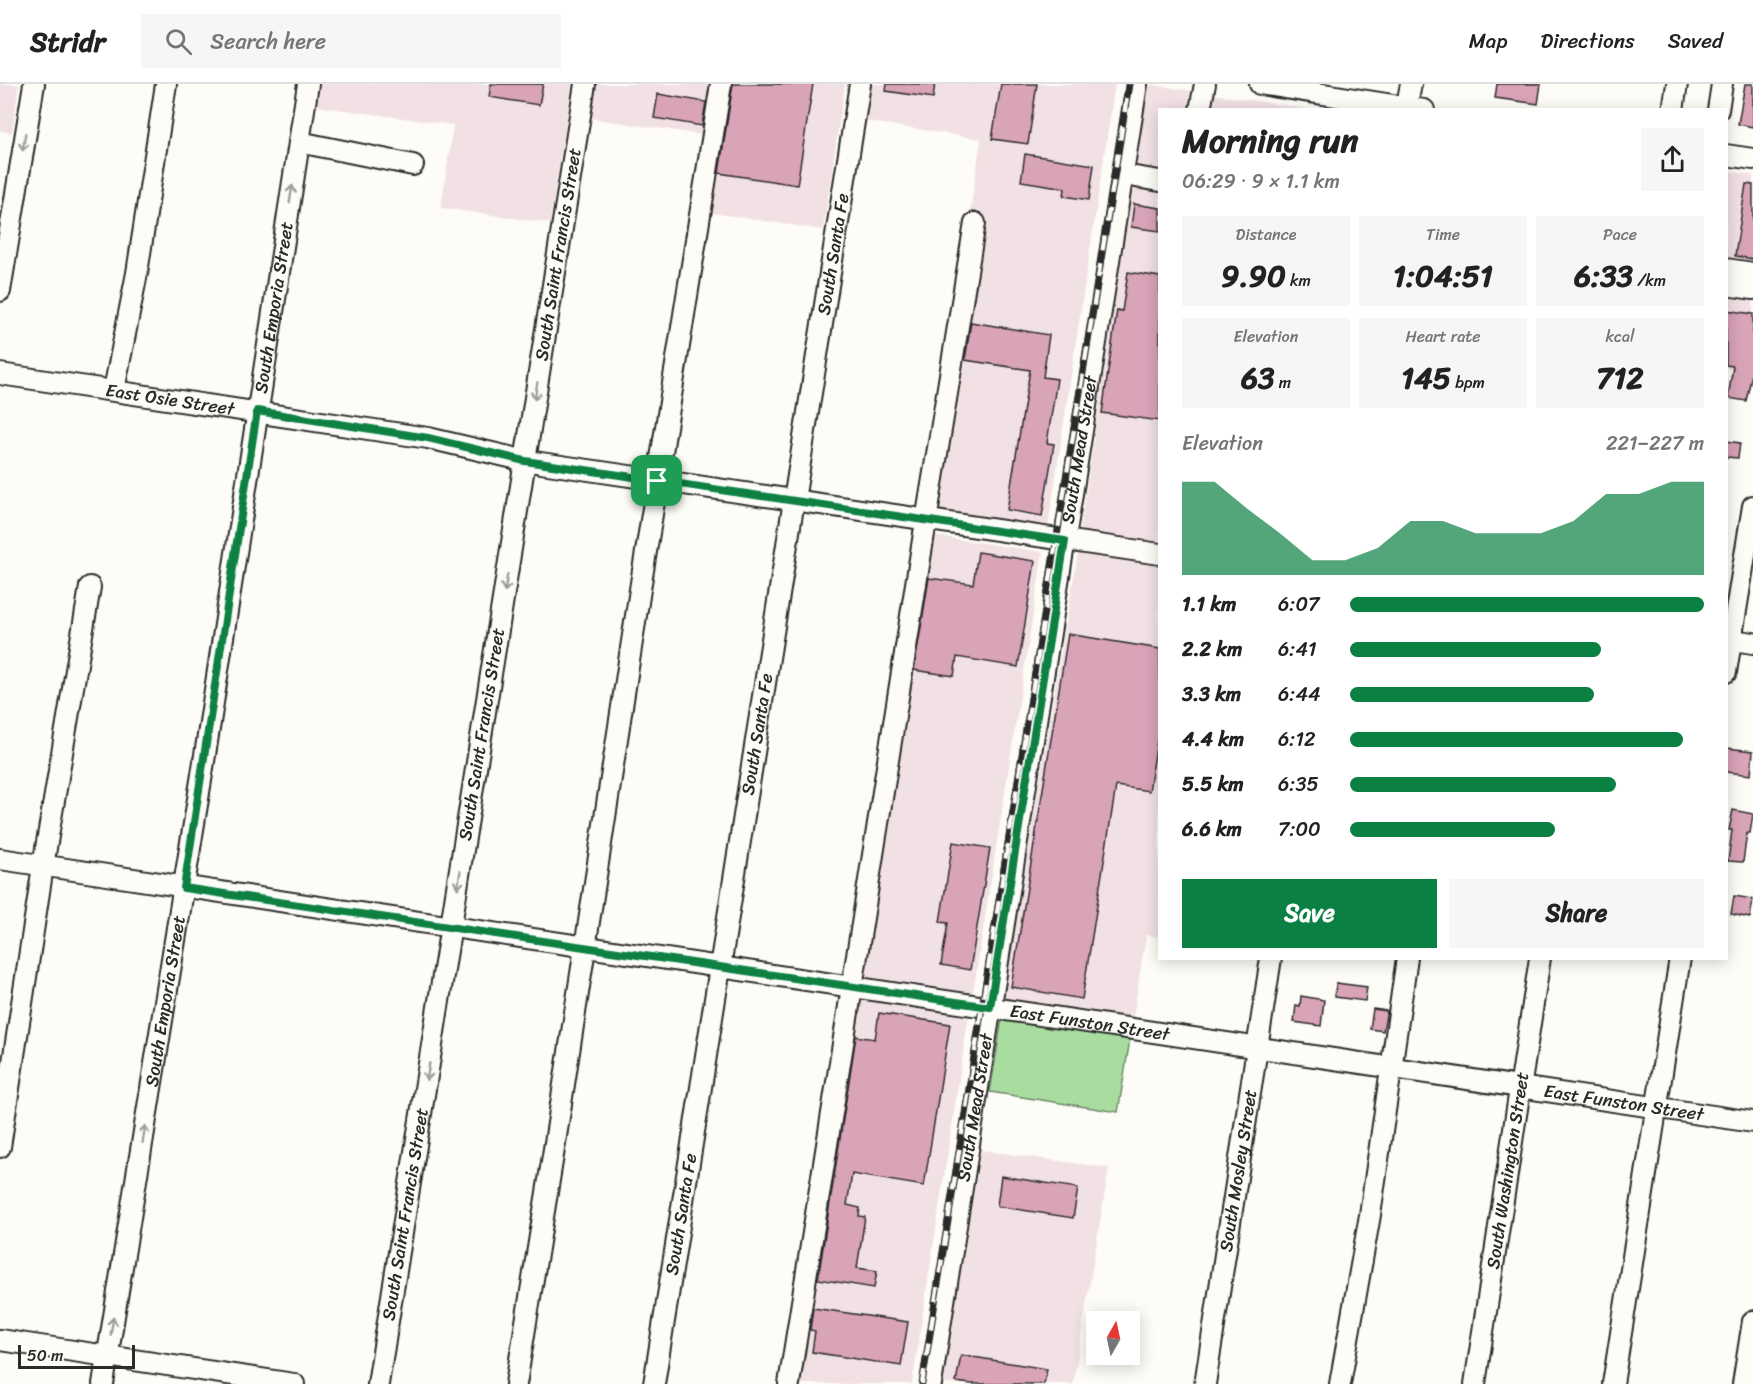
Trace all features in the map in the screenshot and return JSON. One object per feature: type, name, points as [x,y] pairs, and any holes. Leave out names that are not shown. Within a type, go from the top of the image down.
[{"type":"street","points":[[0,291],[34,84]]},
{"type":"street","points":[[114,390],[137,273],[166,84]]},
{"type":"street","name":"South Emporia Street","points":[[103,1384],[184,888],[308,84]]},
{"type":"street","name":"South Saint Francis Street","points":[[378,1384],[585,84]]},
{"type":"street","points":[[516,1384],[721,84]]},
{"type":"street","name":"South Santa Fe","points":[[654,1384],[860,84]]},
{"type":"street","name":"South Mead Street","points":[[931,1384],[1137,84]]},
{"type":"street","points":[[1200,108],[1204,84]]},
{"type":"street","points":[[1260,84],[1293,87],[1407,108]]},
{"type":"street","points":[[1411,84],[1412,108]]},
{"type":"street","points":[[1673,108],[1677,84]]},
{"type":"street","points":[[1718,108],[1722,84]]},
{"type":"street","points":[[299,142],[413,165]]},
{"type":"street","points":[[1728,155],[1753,159]]},
{"type":"street","points":[[1123,175],[1158,181]]},
{"type":"street","points":[[789,1384],[975,224]]},
{"type":"street","points":[[1728,269],[1753,273]]},
{"type":"street","points":[[1728,285],[1753,289]]},
{"type":"street","name":"East Osie Street","points":[[0,374],[428,438],[525,461],[1158,554]]},
{"type":"street","points":[[1753,506],[1729,639],[1753,643]]},
{"type":"street","points":[[0,1147],[43,866],[90,587]]},
{"type":"street","name":"East Funston Street","points":[[0,859],[1753,1122]]},
{"type":"street","name":"South Mosley Street","points":[[1205,1384],[1271,960]]},
{"type":"street","points":[[1340,1384],[1370,1215],[1407,960]]},
{"type":"street","name":"South Washington Street","points":[[1475,1384],[1540,960]]},
{"type":"street","points":[[1613,1384],[1680,960]]},
{"type":"street","points":[[1743,1384],[1753,1321]]},
{"type":"street","points":[[0,1340],[294,1384]]},
{"type":"shaded area","points":[[0,84],[19,84],[12,133],[0,131]]},
{"type":"shaded area","points":[[319,84],[572,84],[550,223],[441,208],[453,125],[315,106]]},
{"type":"shaded area","points":[[594,84],[845,84],[823,230],[692,210],[703,135],[589,118]]},
{"type":"shaded area","points":[[870,84],[1115,84],[1048,528],[926,510],[981,139],[864,121]]},
{"type":"shaded area","points":[[1148,84],[1301,108],[1158,108],[1158,543],[1080,530]]},
{"type":"shaded area","points":[[1728,171],[1753,175],[1753,374],[1728,369]]},
{"type":"shaded area","points":[[922,534],[1043,552],[973,993],[851,974]]},
{"type":"shaded area","points":[[1078,552],[1158,564],[1158,937],[1146,935],[1133,1018],[1003,1001]]},
{"type":"shaded area","points":[[846,996],[969,1015],[912,1384],[786,1384]]},
{"type":"shaded area","points":[[981,1150],[1109,1168],[1073,1384],[942,1384]]},
{"type":"green space","points":[[1002,1019],[1130,1039],[1118,1112],[990,1092]]},
{"type":"building","points":[[491,84],[543,84],[539,105],[489,97]]},
{"type":"building","points":[[733,84],[813,84],[797,185],[719,173]]},
{"type":"building","points":[[887,84],[935,84],[933,98],[886,91]]},
{"type":"building","points":[[1001,84],[1037,84],[1028,144],[992,139]]},
{"type":"building","points":[[1497,84],[1541,84],[1538,104],[1495,98]]},
{"type":"building","points":[[1745,84],[1753,84],[1753,127],[1738,124]]},
{"type":"building","points":[[658,94],[706,102],[702,126],[654,118]]},
{"type":"building","points":[[1025,154],[1094,165],[1089,200],[1064,196],[1065,188],[1021,181]]},
{"type":"building","points":[[1746,184],[1753,185],[1753,259],[1735,256]]},
{"type":"building","points":[[1134,204],[1158,208],[1158,231],[1131,227]]},
{"type":"building","points":[[1128,272],[1158,277],[1158,421],[1102,413],[1117,310],[1122,311]]},
{"type":"building","points":[[1728,310],[1753,314],[1753,369],[1746,401],[1728,398],[1733,366],[1728,365]]},
{"type":"building","points":[[971,322],[1049,335],[1043,377],[1057,379],[1047,443],[1054,444],[1042,516],[1007,510],[1030,370],[965,360]]},
{"type":"building","points":[[1728,441],[1740,443],[1738,458],[1728,457]]},
{"type":"building","points":[[978,552],[1035,561],[1018,667],[957,657],[954,676],[914,670],[929,578],[973,584]]},
{"type":"building","points":[[1068,634],[1158,649],[1158,735],[1149,791],[1116,786],[1082,999],[1011,987]]},
{"type":"building","points":[[1728,748],[1753,751],[1751,775],[1728,772]]},
{"type":"building","points":[[1733,810],[1753,814],[1750,833],[1747,833],[1743,862],[1728,861],[1732,830],[1729,830]]},
{"type":"building","points":[[953,842],[990,848],[970,970],[941,965],[948,923],[940,922]]},
{"type":"building","points":[[1734,896],[1753,899],[1750,918],[1731,914]]},
{"type":"building","points":[[1336,983],[1367,987],[1365,1001],[1335,997]]},
{"type":"building","points":[[1301,996],[1324,1000],[1321,1026],[1294,1022],[1296,1005],[1300,1006]]},
{"type":"building","points":[[1373,1009],[1387,1011],[1383,1031],[1370,1029]]},
{"type":"building","points":[[879,1013],[950,1024],[924,1186],[852,1174],[847,1205],[860,1208],[859,1216],[865,1217],[857,1268],[877,1271],[874,1288],[818,1279],[856,1036],[875,1039]]},
{"type":"building","points":[[1001,1176],[1078,1188],[1073,1218],[997,1206]]},
{"type":"building","points":[[813,1308],[908,1322],[901,1366],[812,1352],[815,1331],[810,1330]]},
{"type":"building","points":[[961,1355],[1047,1369],[1044,1384],[956,1382]]},
{"type":"railway","points":[[922,1384],[1129,84]]},
{"type":"route","points":[[257,411],[428,438],[518,459],[657,481],[1065,541],[990,1007],[184,888],[257,411]]}]
